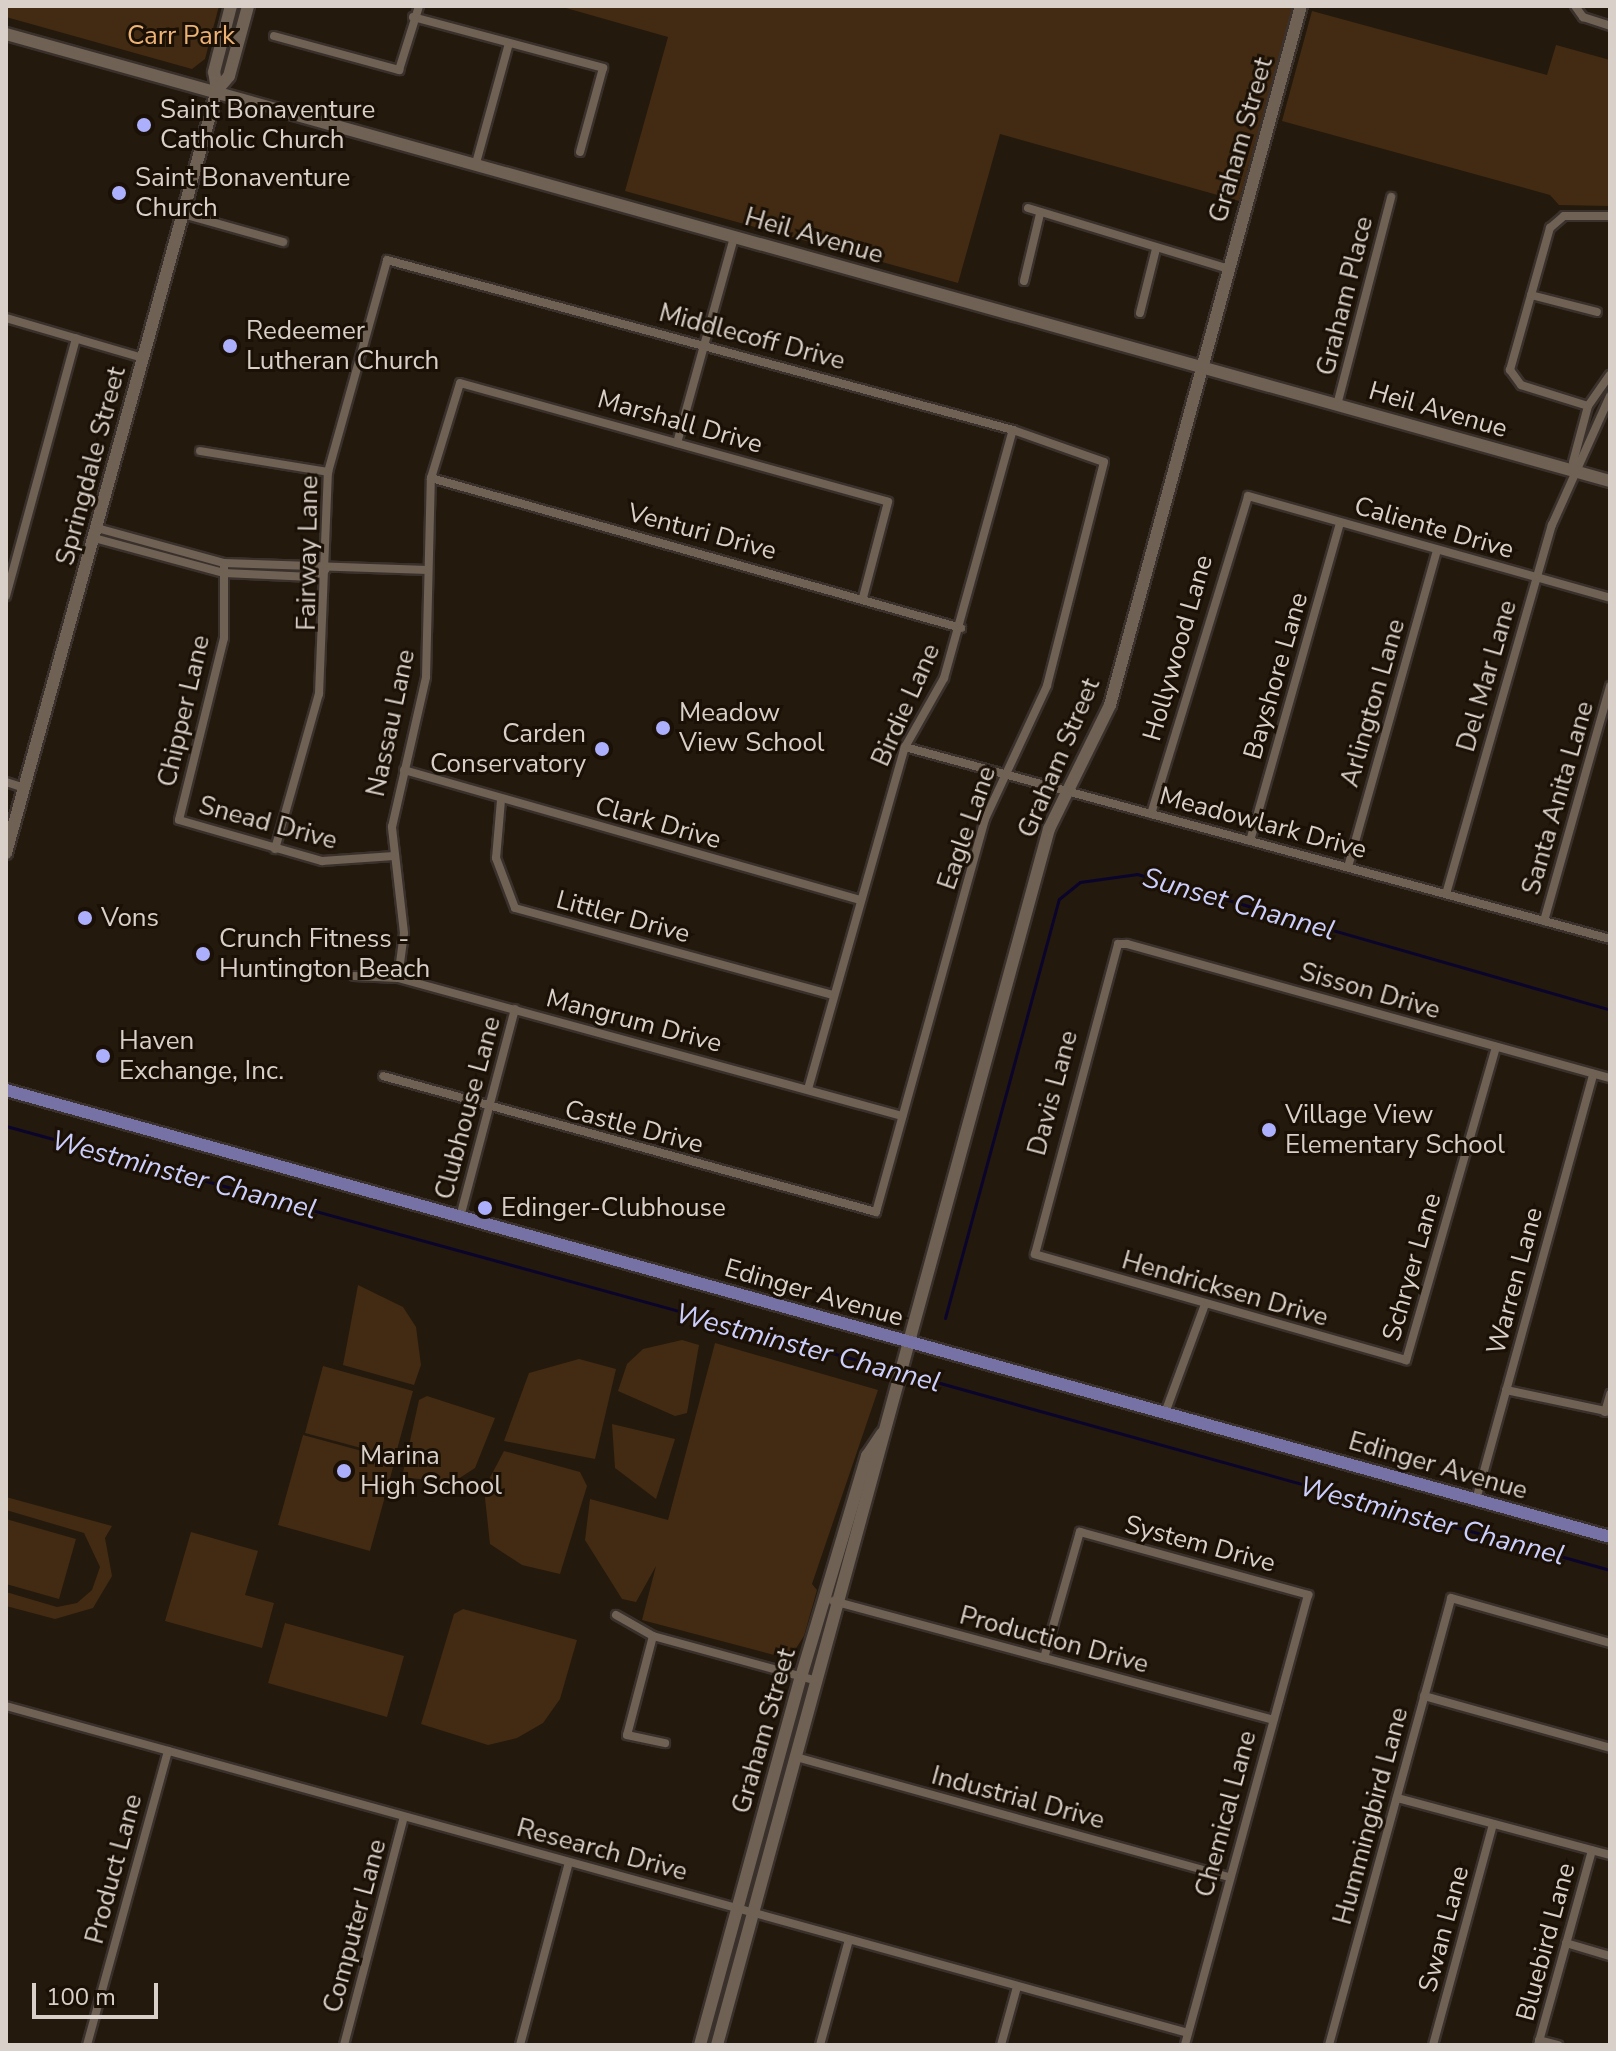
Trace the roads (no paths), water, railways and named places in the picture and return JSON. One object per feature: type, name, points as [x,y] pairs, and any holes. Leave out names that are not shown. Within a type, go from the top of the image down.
[{"type":"main road","name":"Edinger Avenue","points":[[6,1090],[1610,1537]]},
{"type":"street","name":"Springdale Street","points":[[6,853],[217,90],[214,72],[231,6]]},
{"type":"street","name":"Springdale Street","points":[[217,90],[229,76],[248,6]]},
{"type":"street","points":[[274,36],[399,70],[413,17],[419,6]]},
{"type":"street","name":"Graham Street","points":[[717,2045],[839,1603],[882,1461],[882,1434],[1049,829],[1110,705],[1226,268],[1301,6]]},
{"type":"street","points":[[1575,6],[1610,26]]},
{"type":"street","points":[[413,17],[603,68],[580,152]]},
{"type":"street","name":"Heil Avenue","points":[[6,34],[217,90],[1610,481]]},
{"type":"street","points":[[476,163],[509,43]]},
{"type":"street","name":"Graham Place","points":[[1337,405],[1391,197]]},
{"type":"street","points":[[1028,208],[1226,268]]},
{"type":"street","points":[[183,214],[283,242]]},
{"type":"street","points":[[1024,281],[1040,214]]},
{"type":"street","points":[[1588,406],[1513,378],[1531,295],[1556,219],[1610,216]]},
{"type":"street","points":[[677,443],[734,237]]},
{"type":"street","points":[[1140,313],[1156,249]]},
{"type":"street","name":"Middlecoff Drive","points":[[387,260],[1013,430],[1104,462]]},
{"type":"street","name":"Fairway Lane","points":[[275,849],[319,694],[328,472],[387,260]]},
{"type":"street","points":[[1531,295],[1597,312]]},
{"type":"street","points":[[6,318],[143,358]]},
{"type":"street","points":[[6,596],[10,568],[76,338]]},
{"type":"street","points":[[1572,470],[1588,406],[1610,375]]},
{"type":"street","name":"Marshall Drive","points":[[460,383],[888,502],[863,597]]},
{"type":"street","name":"Nassau Lane","points":[[398,978],[404,933],[392,827],[426,677],[431,478],[460,383]]},
{"type":"street","points":[[1572,470],[1610,398]]},
{"type":"street","name":"Birdie Lane","points":[[808,1089],[858,899],[905,747],[944,678],[961,628],[1013,430]]},
{"type":"street","points":[[200,451],[328,472]]},
{"type":"street","name":"Eagle Lane","points":[[876,1212],[1004,775],[1047,686],[1104,462]]},
{"type":"street","name":"Del Mar Lane","points":[[1446,894],[1536,578],[1572,470]]},
{"type":"street","name":"Venturi Drive","points":[[431,478],[863,597],[961,628]]},
{"type":"street","name":"Caliente Drive","points":[[1248,496],[1610,598]]},
{"type":"street","name":"Hollywood Lane","points":[[1151,814],[1248,496]]},
{"type":"street","name":"Bayshore Lane","points":[[1250,841],[1340,523]]},
{"type":"street","points":[[96,533],[224,568],[428,570]]},
{"type":"street","name":"Arlington Lane","points":[[1348,867],[1437,550]]},
{"type":"street","name":"Chipper Lane","points":[[179,820],[224,638],[224,568]]},
{"type":"street","name":"Santa Anita Lane","points":[[1544,921],[1610,686]]},
{"type":"street","name":"Meadowlark Drive","points":[[905,747],[1610,939]]},
{"type":"street","name":"Clark Drive","points":[[404,770],[858,899]]},
{"type":"street","points":[[6,782],[25,788]]},
{"type":"street","name":"Littler Drive","points":[[501,800],[496,858],[515,908],[832,995]]},
{"type":"street","name":"Snead Drive","points":[[179,820],[275,849],[347,863],[394,856]]},
{"type":"street","name":"Sisson Drive","points":[[1118,944],[1610,1078]]},
{"type":"street","name":"Davis Lane","points":[[1035,1254],[1118,944]]},
{"type":"street","name":"Mangrum Drive","points":[[354,976],[398,978],[902,1116]]},
{"type":"street","name":"Clubhouse Lane","points":[[460,1217],[515,1009]]},
{"type":"street","name":"Schryer Lane","points":[[1406,1360],[1496,1047]]},
{"type":"street","name":"Warren Lane","points":[[1476,1500],[1593,1074]]},
{"type":"street","name":"Castle Drive","points":[[383,1076],[488,1108],[876,1212]]},
{"type":"street","name":"Hendricksen Drive","points":[[1035,1254],[1406,1360]]},
{"type":"street","points":[[1165,1413],[1205,1304]]},
{"type":"street","points":[[1506,1390],[1608,1412],[1610,1394]]},
{"type":"street","name":"Graham Street","points":[[700,2045],[801,1677],[867,1456],[882,1434]]},
{"type":"street","name":"System Drive","points":[[1044,1658],[1080,1532],[1308,1595]]},
{"type":"street","name":"Chemical Lane","points":[[1185,2045],[1308,1595]]},
{"type":"street","name":"Production Drive","points":[[826,1598],[1273,1720]]},
{"type":"street","name":"Hummingbird Lane","points":[[1329,2045],[1451,1598],[1610,1643]]},
{"type":"street","points":[[616,1615],[653,1636],[817,1681]]},
{"type":"street","points":[[653,1636],[627,1735],[665,1743]]},
{"type":"street","points":[[1424,1696],[1610,1748]]},
{"type":"street","name":"Research Drive","points":[[6,1706],[1188,2033]]},
{"type":"street","name":"Product Lane","points":[[87,2045],[168,1751]]},
{"type":"street","name":"Industrial Drive","points":[[796,1757],[1229,1877]]},
{"type":"street","points":[[1397,1798],[1610,1855]]},
{"type":"street","name":"Computer Lane","points":[[344,2045],[404,1817]]},
{"type":"street","name":"Swan Lane","points":[[1433,2045],[1493,1824]]},
{"type":"street","name":"Bluebird Lane","points":[[1539,2042],[1592,1850]]},
{"type":"street","points":[[520,2045],[569,1862]]},
{"type":"street","points":[[820,2045],[849,1940]]},
{"type":"street","points":[[1566,1943],[1610,1956]]},
{"type":"street","points":[[1001,2045],[1017,1987]]},
{"type":"street","points":[[1539,2042],[1558,2045]]},
{"type":"waterway","name":"Sunset Channel","points":[[945,1318],[1059,899],[1080,882],[1137,874],[1610,1010]]},
{"type":"waterway","name":"Westminster Channel","points":[[6,1126],[897,1371]]},
{"type":"waterway","name":"Westminster Channel","points":[[904,1373],[1610,1570]]},
{"type":"place","name":"Saint Bonaventure Catholic Church","points":[[144,125]]},
{"type":"place","name":"Saint Bonaventure Church","points":[[119,193]]},
{"type":"place","name":"Redeemer Lutheran Church","points":[[230,346]]},
{"type":"place","name":"Meadow View School","points":[[663,728]]},
{"type":"place","name":"Carden Conservatory","points":[[602,749]]},
{"type":"place","name":"Vons","points":[[85,918]]},
{"type":"place","name":"Crunch Fitness - Huntington Beach","points":[[203,954]]},
{"type":"place","name":"Haven Exchange, Inc.","points":[[103,1056]]},
{"type":"place","name":"Village View Elementary School","points":[[1269,1130]]},
{"type":"place","name":"Edinger-Clubhouse","points":[[485,1208]]},
{"type":"place","name":"Marina High School","points":[[344,1471]]},
{"type":"park label","name":"Carr Park","points":[[181,36]]}]
